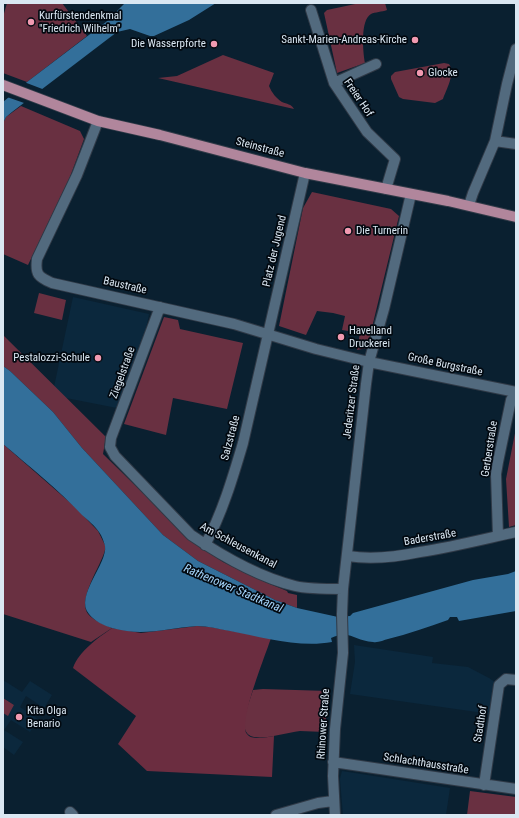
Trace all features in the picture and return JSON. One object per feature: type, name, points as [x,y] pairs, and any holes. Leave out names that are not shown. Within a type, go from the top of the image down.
[{"type":"main road","name":"Steinstraße","points":[[3,86],[42,99],[98,121],[160,134],[305,173],[516,217]]},
{"type":"street","name":"Freier Hof","points":[[311,10],[334,83],[367,132],[395,159],[386,189]]},
{"type":"street","points":[[469,206],[495,141],[511,84],[516,49]]},
{"type":"street","points":[[334,83],[376,64]]},
{"type":"street","name":"Baustraße","points":[[98,121],[77,175],[37,259],[36,269],[42,279],[52,283],[234,324],[316,349],[369,362]]},
{"type":"street","points":[[495,141],[516,144]]},
{"type":"street","name":"Platz der Jugend","points":[[268,334],[305,173]]},
{"type":"street","name":"Jederitzer Straße","points":[[342,617],[343,589],[348,556],[369,362],[384,309],[411,194]]},
{"type":"street","name":"Ziegelstraße","points":[[110,447],[111,438],[160,307]]},
{"type":"street","name":"Salzstraße","points":[[205,545],[215,526],[236,467],[268,334]]},
{"type":"street","name":"Große Burgstraße","points":[[369,362],[516,392]]},
{"type":"street","name":"Gerberstraße","points":[[498,536],[496,479],[498,462],[511,400],[516,392]]},
{"type":"street","name":"Am Schleusenkanal","points":[[110,447],[115,456],[147,490],[191,535],[205,545],[267,577],[296,586],[343,589]]},
{"type":"street","name":"Baderstraße","points":[[348,556],[359,558],[387,558],[450,547],[516,532]]},
{"type":"street","name":"Rhinower Straße","points":[[335,815],[333,801],[333,762],[343,635],[342,617]]},
{"type":"street","name":"Stadthof","points":[[484,785],[499,685],[506,679],[516,680]]},
{"type":"street","name":"Schlachthausstraße","points":[[333,762],[516,790]]},
{"type":"street","points":[[276,815],[318,803],[333,801]]},
{"type":"shaded area","points":[[7,3],[62,3],[87,36],[27,82],[3,73],[3,17]]},
{"type":"shaded area","points":[[360,3],[385,3],[387,10],[371,14],[365,23],[363,37],[365,63],[337,73],[324,13],[327,10]]},
{"type":"shaded area","points":[[223,55],[274,73],[269,86],[271,91],[282,102],[290,105],[294,109],[158,78],[177,76]]},
{"type":"shaded area","points":[[444,63],[449,64],[451,68],[451,77],[443,99],[435,103],[403,99],[399,97],[391,79],[391,76],[395,72]]},
{"type":"shaded area","points":[[21,106],[80,131],[84,139],[70,177],[28,265],[3,254],[3,123],[6,117]]},
{"type":"shaded area","points":[[312,192],[391,209],[399,216],[367,348],[357,350],[360,333],[342,330],[345,316],[333,313],[317,311],[306,335],[279,326],[303,208]]},
{"type":"shaded area","points":[[39,293],[66,300],[62,320],[34,313]]},
{"type":"shaded area","name":"Pestalozzi-Schule","points":[[73,297],[149,314],[146,329],[117,408],[66,398],[54,387]]},
{"type":"shaded area","points":[[164,317],[178,320],[180,329],[243,343],[227,409],[173,398],[166,435],[124,424]]},
{"type":"shaded area","points":[[3,335],[106,437],[103,454],[192,541],[223,562],[287,591],[288,593],[297,595],[297,608],[275,600],[198,561],[163,535],[82,448],[53,412],[3,366]]},
{"type":"shaded area","points":[[516,428],[516,525],[509,527],[506,479]]},
{"type":"shaded area","points":[[3,444],[74,506],[98,531],[105,545],[103,557],[87,591],[85,608],[93,619],[112,628],[91,642],[3,614]]},
{"type":"shaded area","points":[[197,626],[271,638],[249,703],[245,727],[247,734],[252,737],[260,738],[274,736],[272,777],[147,771],[118,744],[136,716],[73,668],[84,651],[112,628],[141,633]]},
{"type":"shaded area","points":[[354,645],[433,657],[432,663],[468,667],[496,683],[491,714],[350,694],[355,662]]},
{"type":"shaded area","name":"Kita Olga Benario","points":[[3,680],[22,692],[30,681],[52,695],[44,708],[26,696],[20,707],[38,719],[30,732],[11,720],[4,730],[23,742],[14,755],[3,747],[3,713],[8,715],[14,705],[3,698]]},
{"type":"shaded area","points":[[253,690],[328,691],[325,732],[300,731],[265,737],[254,737],[249,735],[245,730],[244,725],[248,704]]},
{"type":"shaded area","points":[[3,698],[14,705],[8,716],[3,713]]},
{"type":"shaded area","points":[[342,771],[450,788],[446,815],[343,815],[340,779]]},
{"type":"shaded area","points":[[470,791],[516,797],[516,815],[467,815]]},
{"type":"water","points":[[125,3],[216,3],[189,20],[154,36],[130,29],[117,32],[12,112],[6,117],[3,123],[3,102],[106,22]]},
{"type":"water","name":"Rathenower Stadtkanal","points":[[3,366],[53,412],[82,448],[163,535],[198,561],[275,600],[297,608],[338,617],[350,616],[353,613],[473,580],[508,574],[516,571],[516,611],[459,621],[457,617],[450,617],[448,620],[426,628],[375,642],[343,635],[331,638],[332,642],[307,644],[281,641],[205,626],[134,632],[124,631],[103,625],[89,614],[86,607],[86,599],[88,589],[105,553],[103,539],[96,528],[63,496],[3,444]]},
{"type":"pier","points":[[24,82],[45,90],[27,104],[7,97]]},
{"type":"place","name":"Kurfürstendenkmal \"Friedrich Wilhelm\"","points":[[31,22]]},
{"type":"place","name":"Sankt-Marien-Andreas-Kirche","points":[[415,40]]},
{"type":"place","name":"Die Wasserpforte","points":[[214,44]]},
{"type":"place","name":"Glocke","points":[[420,73]]},
{"type":"place","name":"Die Turnerin","points":[[348,231]]},
{"type":"place","name":"Havelland Druckerei","points":[[341,337]]},
{"type":"place","name":"Pestalozzi-Schule","points":[[98,358]]},
{"type":"place","name":"Kita Olga Benario","points":[[19,717]]}]
